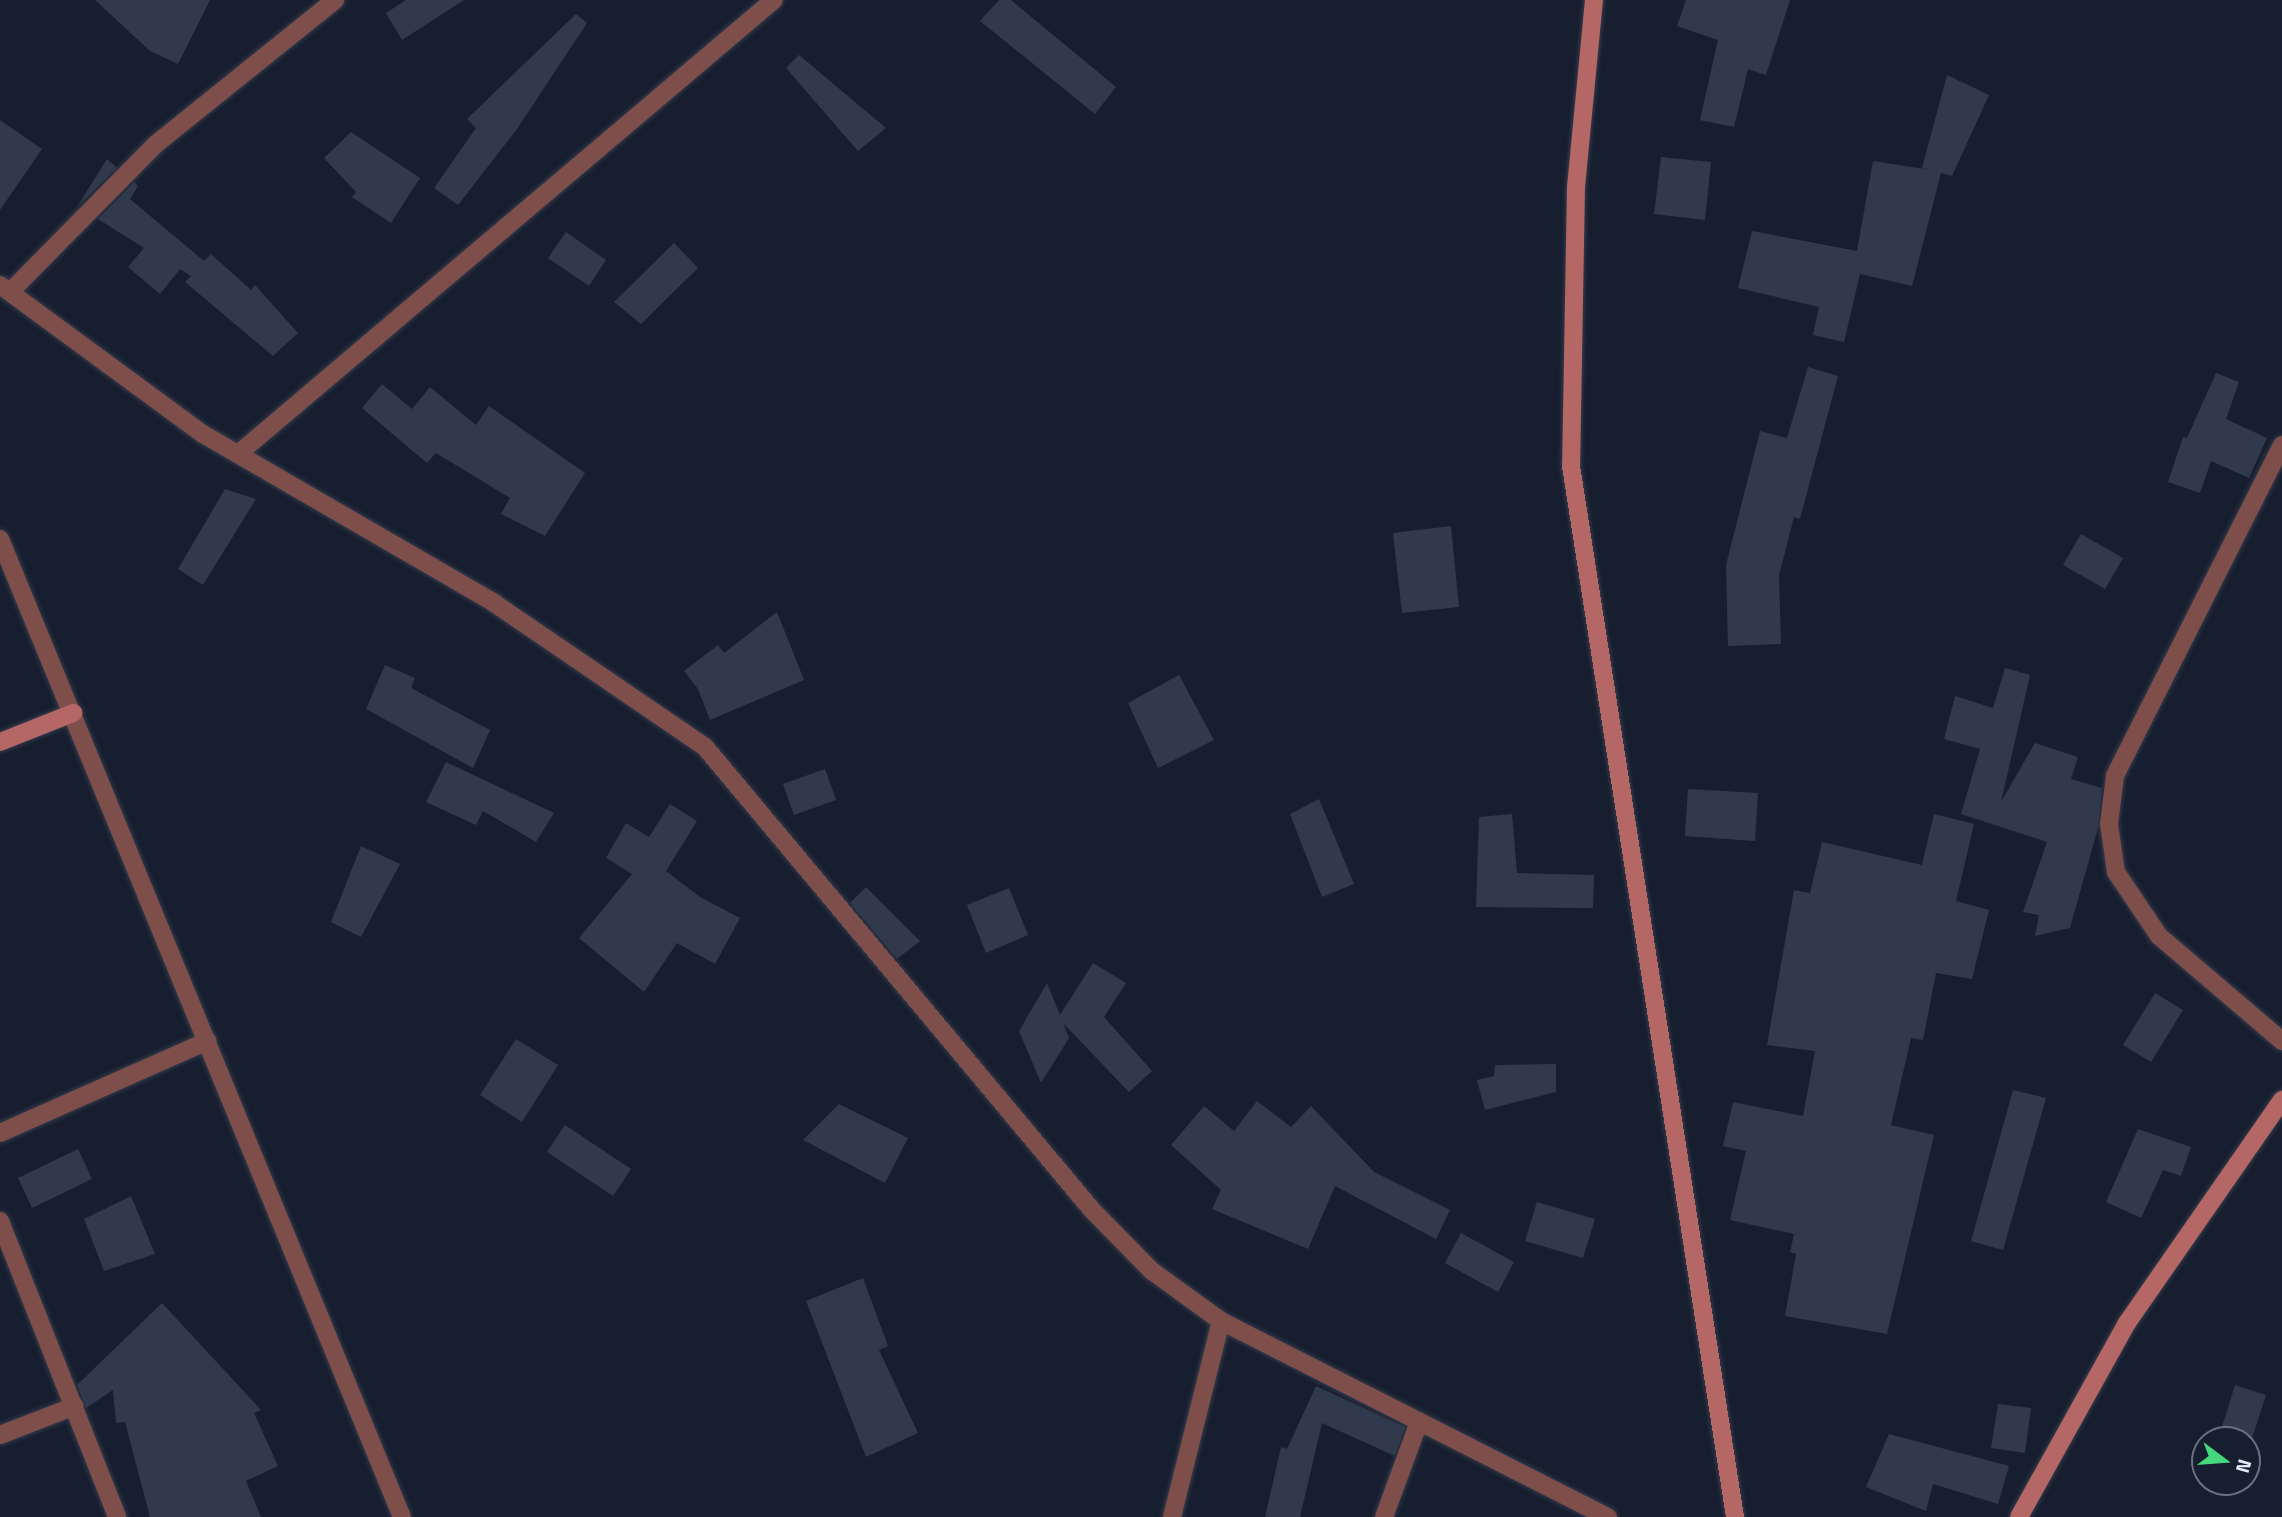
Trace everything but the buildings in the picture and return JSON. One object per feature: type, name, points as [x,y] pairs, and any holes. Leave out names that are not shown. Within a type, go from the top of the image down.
[{"type":"street","points":[[335,0],[156,144],[5,288],[203,434],[494,603],[705,747],[1092,1210],[1152,1271],[1221,1321],[1608,1517]]},
{"type":"street","points":[[238,454],[774,0]]},
{"type":"street","points":[[1594,0],[1576,186],[1571,466],[1735,1517]]},
{"type":"street","points":[[2282,445],[2115,776],[2109,824],[2116,872],[2159,936],[2282,1041]]},
{"type":"street","points":[[0,538],[402,1517]]},
{"type":"street","points":[[0,742],[73,713]]},
{"type":"street","points":[[0,1133],[208,1041]]},
{"type":"street","points":[[2019,1517],[2127,1323],[2282,1100]]},
{"type":"street","points":[[0,1221],[117,1517]]},
{"type":"street","points":[[1171,1517],[1221,1321]]},
{"type":"street","points":[[0,1435],[75,1406]]},
{"type":"street","points":[[1384,1517],[1419,1422]]}]
